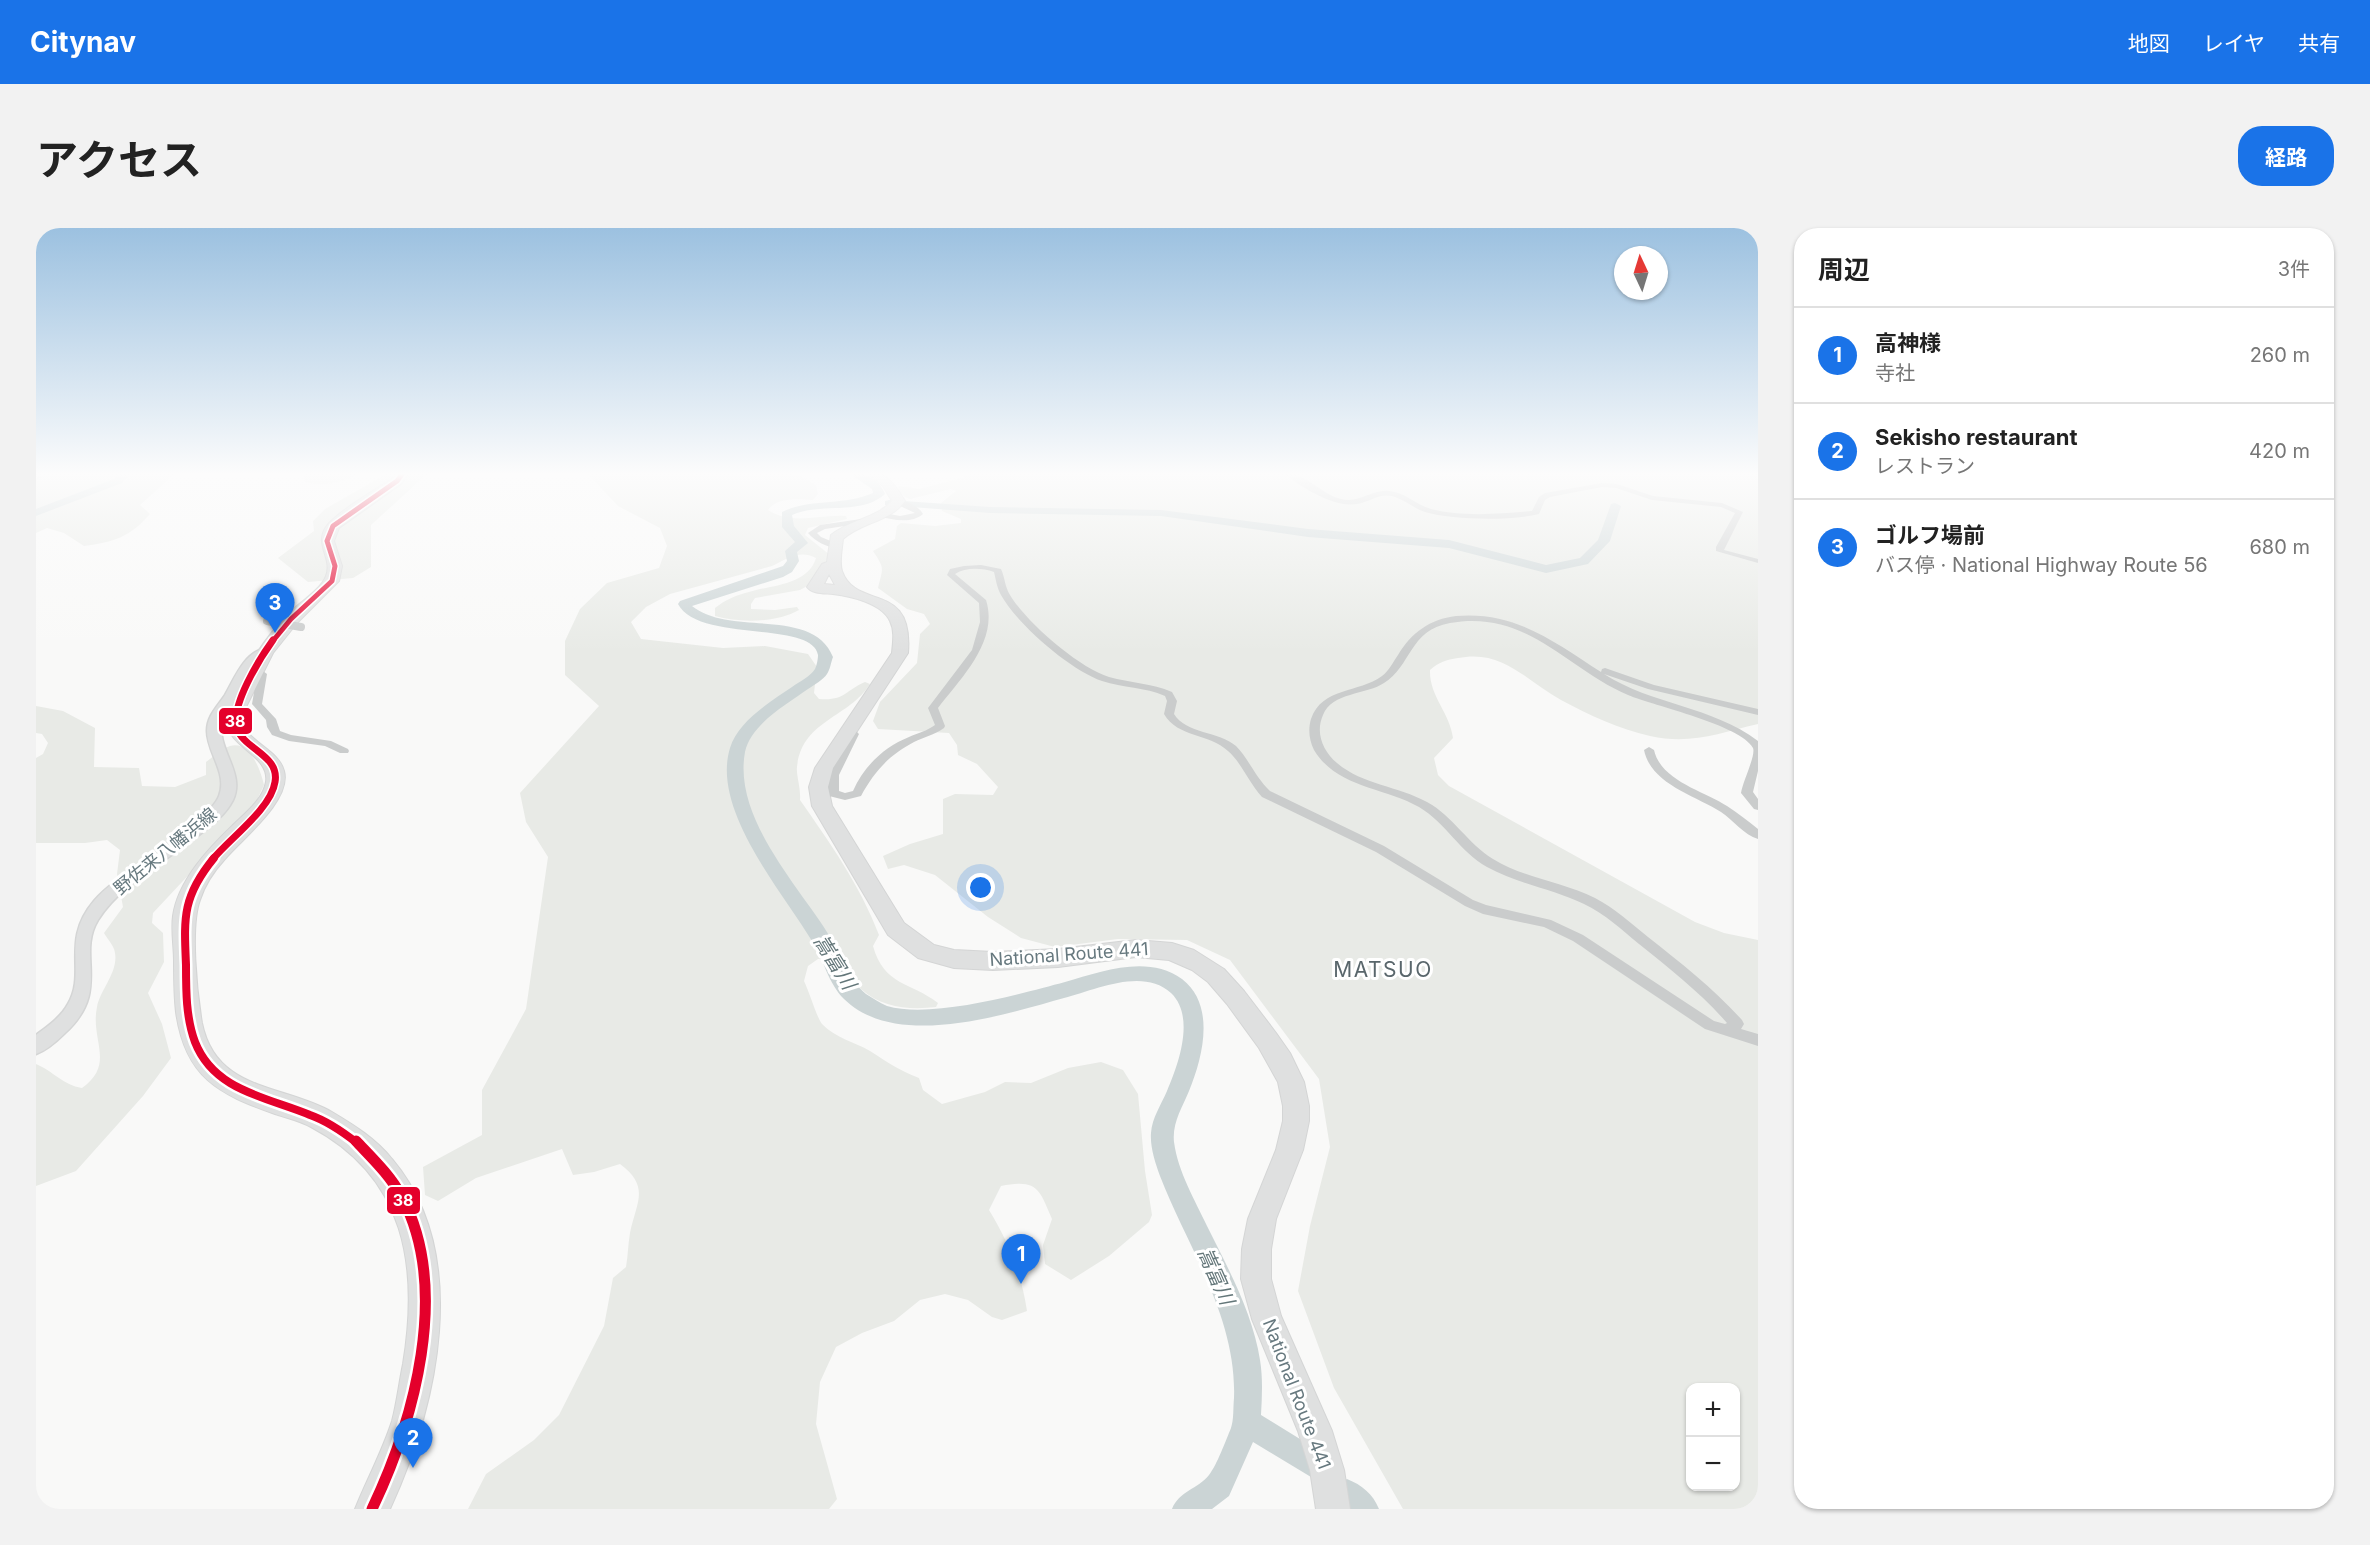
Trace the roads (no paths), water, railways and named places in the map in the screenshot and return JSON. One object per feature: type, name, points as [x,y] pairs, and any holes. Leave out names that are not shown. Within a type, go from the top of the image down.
[{"type":"highway","points":[[328,533],[325,543],[336,565],[332,581],[280,632],[260,661],[237,707],[234,721],[238,733],[274,766],[277,778],[272,794],[259,811],[206,866],[193,886],[184,915],[188,1002],[194,1038],[208,1067],[227,1082],[319,1119],[358,1142],[389,1173],[415,1224],[425,1283],[424,1339],[406,1429],[372,1509]]},
{"type":"highway","name":"National Route 441","points":[[841,533],[836,538],[835,555],[840,580],[856,592],[879,602],[894,614],[902,626],[903,640],[900,653],[824,768],[818,781],[818,793],[822,806],[896,929],[912,944],[936,956],[962,960],[1072,957],[1128,948],[1151,947],[1177,952],[1202,965],[1227,987],[1280,1057],[1291,1083],[1296,1106],[1294,1140],[1262,1220],[1257,1249],[1256,1280],[1268,1320],[1325,1459],[1333,1509]]},
{"type":"main road","name":"野佐来八幡浜線","points":[[36,1046],[70,1017],[78,1004],[82,992],[84,935],[91,917],[102,903],[120,887],[204,824],[224,801],[230,784],[214,731],[215,720],[233,692],[239,677],[256,657],[260,661]]},
{"type":"street","points":[[1730,533],[1720,547],[1720,551],[1758,561]]},
{"type":"street","points":[[850,731],[854,734],[832,783],[833,793],[847,797],[857,793],[864,776],[872,767],[910,740],[933,732],[940,726],[933,708],[977,650],[984,622],[983,602],[955,581],[951,575],[953,571],[961,568],[991,568],[998,571],[1003,592],[1010,603],[1041,635],[1101,677],[1159,688],[1169,694],[1172,701],[1169,714],[1173,721],[1182,727],[1221,741],[1233,749],[1256,784],[1266,794],[1380,849],[1469,903],[1483,909],[1547,923],[1578,938],[1683,1009],[1722,1030],[1737,1024],[1674,964],[1622,923],[1592,903],[1491,864],[1473,853],[1436,813],[1421,803],[1355,778],[1335,767],[1322,755],[1314,730],[1317,712],[1324,703],[1386,678],[1406,649],[1433,623],[1443,619],[1492,621],[1513,625],[1550,639],[1584,664],[1634,693],[1720,721],[1758,746],[1758,752]]},
{"type":"street","points":[[267,621],[301,627]]},
{"type":"street","points":[[260,661],[262,674],[257,704],[271,719],[276,733],[289,738],[327,742],[344,751]]},
{"type":"street","points":[[1584,664],[1651,687],[1758,712]]},
{"type":"street","points":[[1649,750],[1649,756],[1654,765],[1663,773],[1723,808],[1758,835]]},
{"type":"street","points":[[1758,757],[1748,783],[1747,793],[1758,806]]},
{"type":"street","points":[[1748,783],[1758,790]]},
{"type":"street","points":[[1728,1029],[1758,1040]]},
{"type":"waterway","name":"嵩富川","points":[[793,533],[802,543],[791,551],[793,561],[788,569],[779,574],[685,604],[688,610],[718,622],[794,632],[810,638],[821,646],[826,657],[821,673],[762,716],[743,737],[738,748],[735,771],[739,796],[762,848],[822,940],[843,983],[865,1004],[887,1014],[905,1017],[951,1015],[1051,994],[1121,975],[1146,975],[1162,978],[1182,992],[1189,1002],[1192,1014],[1192,1040],[1183,1078],[1164,1122],[1163,1145],[1167,1162],[1221,1283],[1241,1337],[1247,1364],[1247,1422]]},
{"type":"waterway","points":[[1306,533],[1449,544],[1546,569],[1584,561],[1604,541],[1607,533]]},
{"type":"waterway","name":"嵩富川","points":[[1187,1509],[1219,1486],[1247,1422]]},
{"type":"waterway","points":[[1247,1422],[1311,1462]]},
{"type":"waterway","points":[[1347,1494],[1364,1509]]},
{"type":"place","name":"ゴルフ場前","points":[[275,633]]},
{"type":"place","name":"高神様","points":[[1021,1284]]},
{"type":"place","name":"Sekisho restaurant","points":[[413,1468]]},
{"type":"district","name":"MATSUO","points":[[1383,969]]}]
